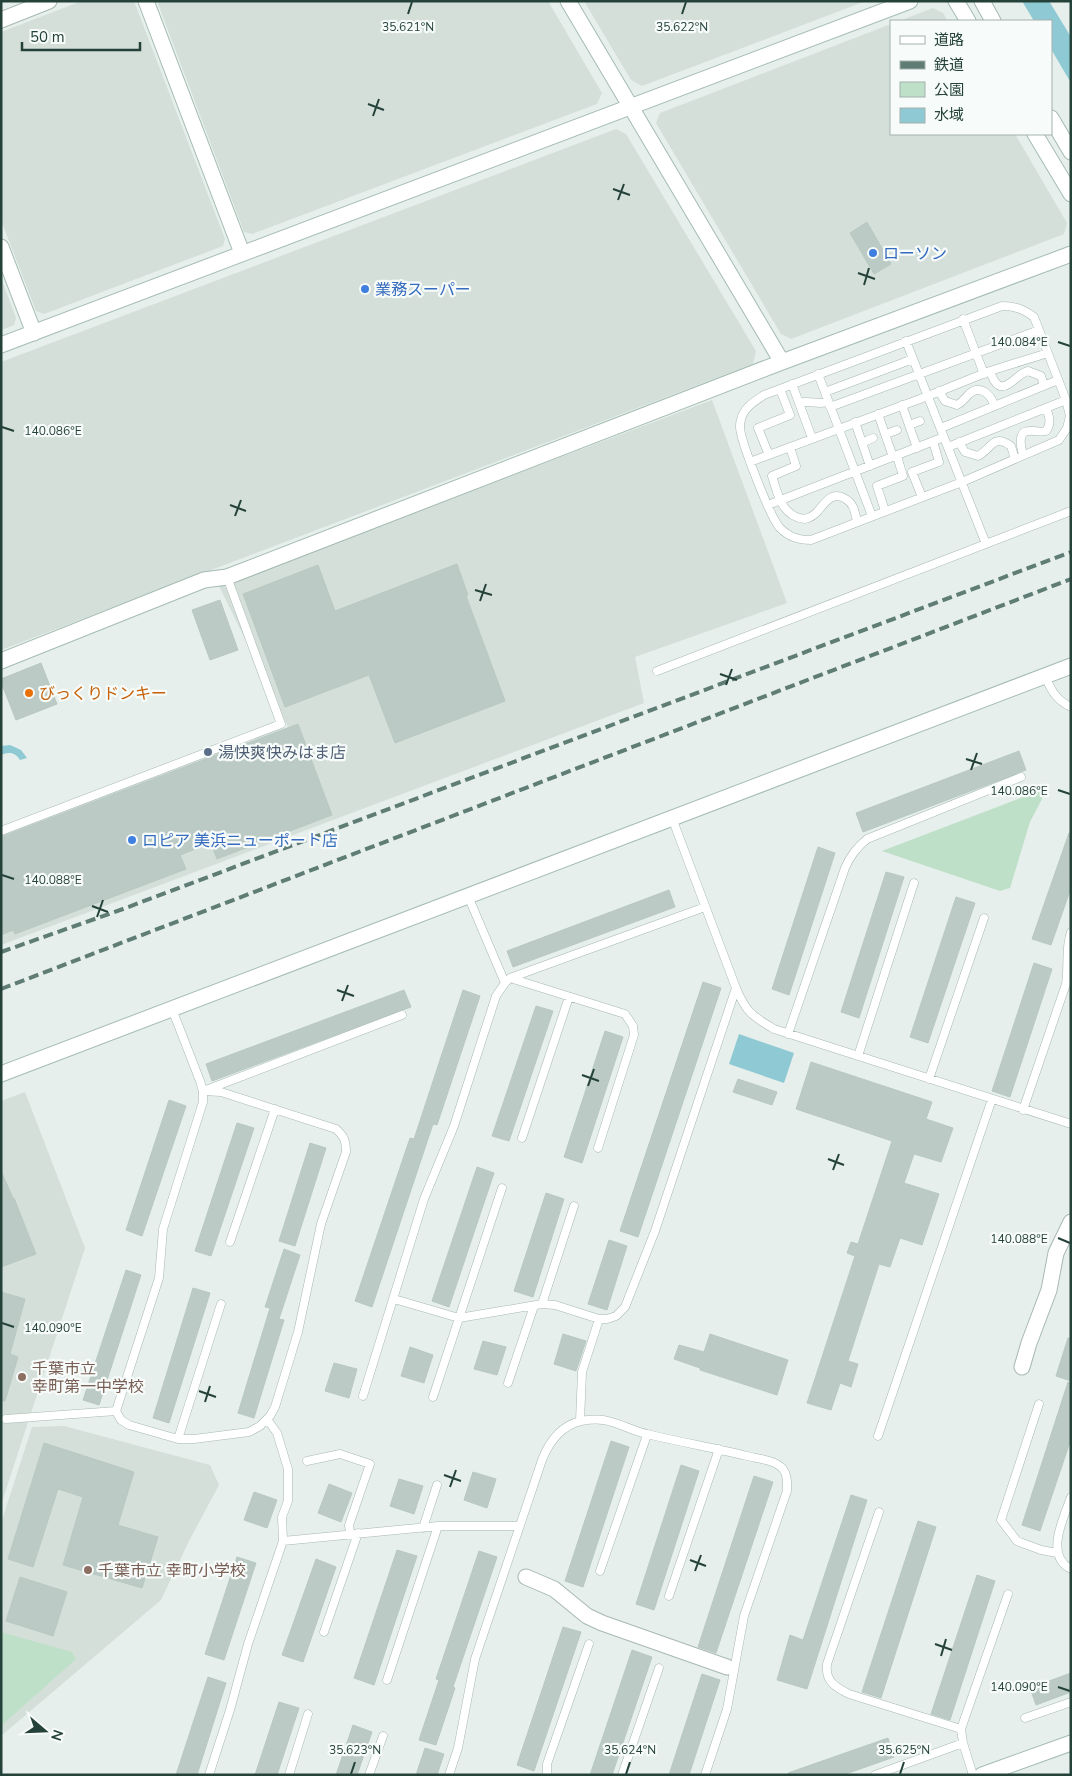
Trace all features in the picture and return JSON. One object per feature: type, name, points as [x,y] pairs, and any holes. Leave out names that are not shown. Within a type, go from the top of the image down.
[{"type":"street","points":[[1,20],[49,1]]},
{"type":"street","points":[[146,1],[242,253]]},
{"type":"street","points":[[568,1],[782,362]]},
{"type":"street","points":[[1,345],[910,1]]},
{"type":"street","points":[[956,1],[967,20]]},
{"type":"street","points":[[982,1],[993,20]]},
{"type":"street","points":[[1052,120],[1071,152]]},
{"type":"street","points":[[1036,135],[1071,194]]},
{"type":"street","points":[[1,247],[34,333]]},
{"type":"street","points":[[1,661],[204,580],[227,577],[782,362],[1071,254]]},
{"type":"street","points":[[1,1074],[1071,666]]},
{"type":"street","points":[[1022,1367],[1029,1342],[1049,1290],[1056,1253],[1071,1222]]},
{"type":"street","points":[[526,1577],[554,1589],[587,1616],[602,1623],[727,1667]]},
{"type":"street","points":[[982,1775],[1071,1743]]},
{"type":"lane","points":[[1002,306],[1013,306],[1024,310],[1034,317],[1066,400],[1070,416],[1067,428],[1059,440],[962,482],[811,540],[799,540],[787,534],[778,526],[750,462],[739,428],[741,417],[755,400],[780,388],[963,319],[1002,306]]},
{"type":"lane","points":[[963,319],[976,353],[995,382],[1002,386],[1011,384],[1018,375],[1028,370],[1041,376],[1044,385]]},
{"type":"lane","points":[[799,403],[806,401],[829,404],[919,374],[1039,330]]},
{"type":"lane","points":[[906,341],[986,544]]},
{"type":"lane","points":[[750,462],[940,392],[987,372],[1048,353]]},
{"type":"lane","points":[[825,392],[913,359]]},
{"type":"lane","points":[[818,374],[872,516]]},
{"type":"lane","points":[[941,428],[1058,380]]},
{"type":"lane","points":[[792,384],[812,438]]},
{"type":"lane","points":[[768,455],[758,428],[790,415],[780,388]]},
{"type":"lane","points":[[940,392],[945,401],[957,405],[972,391],[982,390],[991,395],[995,406]]},
{"type":"lane","points":[[948,446],[1066,400]]},
{"type":"lane","points":[[902,406],[917,448]]},
{"type":"lane","points":[[1019,457],[1022,435],[1030,430],[1038,433],[1046,431],[1048,428],[1050,418],[1046,408]]},
{"type":"lane","points":[[878,414],[903,476],[877,486],[886,511]]},
{"type":"lane","points":[[909,425],[920,421]]},
{"type":"lane","points":[[855,422],[870,466]]},
{"type":"lane","points":[[886,434],[897,430]]},
{"type":"lane","points":[[768,505],[944,437]]},
{"type":"lane","points":[[862,443],[874,438]]},
{"type":"lane","points":[[922,497],[912,472],[939,462],[933,442]]},
{"type":"lane","points":[[960,442],[966,452],[978,456],[993,442],[1003,442],[1012,446],[1019,457]]},
{"type":"lane","points":[[790,447],[796,466],[772,476],[787,512],[794,517],[806,519],[816,513],[827,499],[835,496],[850,501],[854,508],[857,522]]},
{"type":"lane","points":[[657,671],[1071,511]]},
{"type":"lane","points":[[1,831],[281,724],[227,577]]},
{"type":"lane","points":[[1045,676],[1057,699],[1071,707]]},
{"type":"lane","points":[[788,1034],[844,868],[850,856],[859,845],[867,839],[1021,777]]},
{"type":"lane","points":[[672,818],[736,988],[749,1013],[774,1029],[788,1034],[1071,1124]]},
{"type":"lane","points":[[858,1056],[914,883]]},
{"type":"lane","points":[[468,896],[507,980],[624,1014],[633,1026],[634,1035],[598,1148]]},
{"type":"lane","points":[[363,1396],[424,1199],[454,1126],[496,996],[507,980],[705,907]]},
{"type":"lane","points":[[929,1079],[984,918]]},
{"type":"lane","points":[[1024,1110],[1066,984],[1068,972],[1066,951],[1071,932]]},
{"type":"lane","points":[[394,1299],[459,1318],[538,1305],[555,1305],[599,1319],[616,1316],[625,1307],[655,1231],[736,988]]},
{"type":"lane","points":[[522,1138],[569,997]]},
{"type":"lane","points":[[172,1009],[203,1091],[203,1102],[163,1229],[158,1278],[116,1411],[121,1420],[129,1425],[178,1439],[194,1439],[249,1432],[260,1426],[275,1407],[298,1332],[322,1224],[346,1152],[346,1141],[336,1129],[221,1092],[203,1091]]},
{"type":"lane","points":[[203,1091],[402,1015]]},
{"type":"lane","points":[[878,1436],[992,1099]]},
{"type":"lane","points":[[230,1242],[275,1109]]},
{"type":"lane","points":[[433,1397],[502,1188]]},
{"type":"lane","points":[[508,1384],[574,1206]]},
{"type":"lane","points":[[178,1439],[221,1304]]},
{"type":"lane","points":[[580,1421],[582,1372],[599,1319]]},
{"type":"lane","points":[[1039,1404],[1001,1520],[1016,1541],[1041,1550],[1057,1553]]},
{"type":"lane","points":[[6,1419],[116,1411]]},
{"type":"lane","points":[[209,1775],[230,1710],[248,1644],[283,1541],[282,1517],[288,1501],[288,1469],[277,1433],[267,1419]]},
{"type":"lane","points":[[449,1775],[458,1748],[475,1659],[547,1447],[554,1437],[580,1421],[604,1420],[647,1435],[719,1449],[772,1462],[782,1469],[787,1480],[787,1491],[744,1616],[727,1709],[705,1775]]},
{"type":"lane","points":[[600,1571],[647,1435]]},
{"type":"lane","points":[[669,1596],[719,1449]]},
{"type":"lane","points":[[307,1461],[340,1454],[370,1464],[349,1525],[350,1533]]},
{"type":"lane","points":[[423,1528],[437,1485]]},
{"type":"lane","points":[[1071,1497],[1058,1538],[1057,1553],[1061,1562],[1071,1569]]},
{"type":"lane","points":[[878,1512],[827,1664],[826,1673],[835,1688],[848,1694],[961,1729]]},
{"type":"lane","points":[[283,1541],[358,1532],[438,1526],[519,1526]]},
{"type":"lane","points":[[387,1680],[438,1526]]},
{"type":"lane","points":[[324,1632],[358,1532]]},
{"type":"lane","points":[[973,1775],[963,1743],[961,1729],[1008,1594]]},
{"type":"lane","points":[[548,1775],[547,1764],[589,1644]]},
{"type":"lane","points":[[622,1775],[659,1668]]},
{"type":"lane","points":[[1024,1718],[1071,1702]]},
{"type":"lane","points":[[289,1775],[308,1714]]},
{"type":"lane","points":[[369,1775],[383,1736]]},
{"type":"lane","points":[[875,1775],[963,1743]]},
{"type":"shaded area","points":[[82,1],[134,1],[225,239],[223,246],[44,314],[36,311],[1,220],[1,32]]},
{"type":"shaded area","points":[[157,1],[548,1],[602,93],[597,104],[252,234],[244,232]]},
{"type":"shaded area","points":[[584,1],[866,1],[642,86],[631,80]]},
{"type":"shaded area","points":[[933,8],[943,13],[947,20],[902,20]]},
{"type":"shaded area","points":[[890,24],[890,135],[1016,135],[1067,223],[1064,234],[791,339],[781,334],[656,123],[660,113]]},
{"type":"shaded area","points":[[616,129],[626,134],[756,351],[753,364],[1,650],[1,362]]},
{"type":"shaded area","points":[[1,278],[16,318],[14,325],[1,330]]},
{"type":"shaded area","points":[[712,400],[787,603],[635,657],[644,703],[1,945],[1,832],[288,727],[219,586]]},
{"type":"shaded area","name":"千葉市立 幸町第一中学校","points":[[25,1092],[85,1248],[1,1505],[1,1101]]},
{"type":"shaded area","name":"千葉市立 幸町小学校","points":[[64,1426],[210,1465],[219,1485],[189,1541],[161,1600],[1,1736],[1,1523],[32,1427]]},
{"type":"green space","points":[[1044,789],[1042,799],[1030,822],[1010,888],[1000,891],[882,851]]},
{"type":"green space","points":[[1,1632],[72,1652],[76,1659],[1,1726]]},
{"type":"water","points":[[1022,1],[1049,1],[1071,37],[1071,83],[1052,51],[1052,20],[1033,20]]},
{"type":"water","points":[[10,745],[21,750],[27,758],[20,760],[12,753],[1,755],[1,746]]},
{"type":"water","points":[[739,1034],[794,1053],[784,1083],[729,1064]]},
{"type":"building","points":[[867,222],[891,264],[874,274],[850,233]]},
{"type":"building","points":[[457,564],[468,595],[466,596],[505,701],[395,743],[369,675],[285,707],[243,594],[318,565],[335,611]]},
{"type":"building","points":[[220,600],[238,650],[210,660],[192,610]]},
{"type":"building","points":[[41,663],[57,704],[16,720],[1,679]]},
{"type":"building","points":[[298,724],[332,815],[217,859],[211,843],[180,855],[186,869],[15,934],[13,930],[1,935],[1,837]]},
{"type":"building","points":[[1019,751],[1026,770],[863,832],[856,813]]},
{"type":"building","points":[[1069,833],[1071,834],[1071,888],[1051,945],[1032,939]]},
{"type":"building","points":[[818,847],[835,853],[789,995],[772,989]]},
{"type":"building","points":[[886,872],[904,877],[859,1018],[841,1012]]},
{"type":"building","points":[[669,890],[675,907],[513,967],[507,951]]},
{"type":"building","points":[[956,897],[975,903],[928,1043],[910,1037]]},
{"type":"building","points":[[1034,963],[1052,969],[1010,1097],[992,1091]]},
{"type":"building","points":[[703,982],[721,988],[638,1237],[620,1231]]},
{"type":"building","points":[[404,990],[411,1007],[212,1081],[206,1064]]},
{"type":"building","points":[[463,990],[480,996],[437,1125],[433,1124],[372,1307],[355,1301],[410,1138],[414,1139]]},
{"type":"building","points":[[536,1006],[553,1011],[509,1141],[492,1136]]},
{"type":"building","points":[[605,1031],[623,1037],[582,1163],[564,1157]]},
{"type":"building","points":[[811,1062],[932,1102],[926,1119],[953,1128],[941,1162],[914,1154],[904,1183],[939,1194],[922,1245],[900,1238],[890,1267],[879,1264],[848,1361],[858,1364],[851,1387],[840,1383],[831,1410],[807,1403],[855,1256],[847,1253],[851,1242],[858,1244],[892,1141],[796,1109]]},
{"type":"building","points":[[738,1079],[777,1092],[772,1105],[733,1092]]},
{"type":"building","points":[[169,1100],[186,1106],[142,1236],[126,1230]]},
{"type":"building","points":[[237,1123],[254,1128],[211,1256],[195,1251]]},
{"type":"building","points":[[310,1143],[326,1148],[295,1246],[279,1241]]},
{"type":"building","points":[[477,1167],[494,1173],[449,1307],[432,1301]]},
{"type":"building","points":[[1,1171],[36,1254],[1,1267]]},
{"type":"building","points":[[546,1193],[564,1199],[533,1297],[514,1291]]},
{"type":"building","points":[[609,1240],[627,1246],[607,1310],[588,1304]]},
{"type":"building","points":[[284,1249],[300,1255],[279,1319],[284,1320],[254,1418],[238,1413],[270,1308],[265,1307]]},
{"type":"building","points":[[126,1270],[141,1275],[99,1405],[83,1400]]},
{"type":"building","points":[[193,1288],[210,1293],[169,1423],[153,1418]]},
{"type":"building","points":[[1,1292],[25,1299],[10,1354],[18,1357],[5,1401],[1,1401]]},
{"type":"building","points":[[563,1334],[586,1341],[576,1371],[554,1364]]},
{"type":"building","points":[[710,1334],[788,1360],[777,1395],[700,1370],[700,1368],[674,1359],[679,1345],[704,1352]]},
{"type":"building","points":[[1068,1338],[1071,1338],[1071,1381],[1056,1376]]},
{"type":"building","points":[[483,1341],[506,1347],[497,1375],[474,1369]]},
{"type":"building","points":[[410,1347],[433,1355],[424,1383],[401,1376]]},
{"type":"building","points":[[334,1363],[357,1369],[349,1398],[325,1391]]},
{"type":"building","points":[[1068,1382],[1071,1383],[1071,1439],[1040,1531],[1022,1525]]},
{"type":"building","points":[[611,1441],[629,1447],[583,1587],[565,1581]]},
{"type":"building","points":[[44,1443],[134,1472],[118,1525],[158,1537],[142,1588],[63,1565],[83,1497],[58,1489],[33,1567],[8,1559]]},
{"type":"building","points":[[681,1465],[699,1471],[654,1610],[636,1604]]},
{"type":"building","points":[[473,1472],[496,1479],[487,1508],[464,1500]]},
{"type":"building","points":[[754,1476],[773,1482],[716,1653],[698,1647]]},
{"type":"building","points":[[399,1479],[423,1486],[414,1514],[390,1506]]},
{"type":"building","points":[[329,1484],[352,1493],[341,1522],[318,1513]]},
{"type":"building","points":[[254,1492],[277,1500],[267,1528],[244,1520]]},
{"type":"building","points":[[851,1495],[867,1500],[807,1689],[777,1680],[790,1635],[803,1640]]},
{"type":"building","points":[[918,1521],[936,1527],[881,1698],[862,1692]]},
{"type":"building","points":[[397,1550],[417,1556],[374,1685],[354,1678]]},
{"type":"building","points":[[479,1551],[497,1557],[453,1687],[455,1688],[436,1745],[419,1740],[439,1680],[436,1679]]},
{"type":"building","points":[[237,1557],[256,1563],[224,1660],[205,1654]]},
{"type":"building","points":[[316,1559],[336,1567],[303,1662],[282,1655]]},
{"type":"building","points":[[977,1575],[995,1581],[950,1720],[931,1714]]},
{"type":"building","points":[[20,1577],[67,1592],[53,1636],[6,1621]]},
{"type":"building","points":[[563,1627],[581,1632],[534,1771],[517,1765]]},
{"type":"building","points":[[632,1650],[652,1657],[612,1775],[590,1775]]},
{"type":"building","points":[[1071,1673],[1071,1692],[1036,1705],[1030,1688]]},
{"type":"building","points":[[702,1674],[720,1680],[689,1775],[669,1775]]},
{"type":"building","points":[[208,1677],[226,1683],[197,1775],[176,1775]]},
{"type":"building","points":[[279,1702],[299,1708],[277,1775],[255,1775]]},
{"type":"building","points":[[353,1725],[372,1732],[357,1775],[336,1775]]},
{"type":"building","points":[[888,1738],[894,1757],[843,1775],[788,1775],[788,1773]]},
{"type":"building","points":[[425,1748],[444,1754],[437,1775],[416,1775]]},
{"type":"railway","points":[[1,952],[123,909],[1071,552]]},
{"type":"railway","points":[[1,989],[1071,579]]},
{"type":"place","name":"ローソン","points":[[873,253]]},
{"type":"place","name":"業務スーパー","points":[[365,289]]},
{"type":"place","name":"びっくりドンキー","points":[[29,693]]},
{"type":"place","name":"湯快爽快みはま店","points":[[208,752]]},
{"type":"place","name":"ロピア 美浜ニューポート店","points":[[132,840]]},
{"type":"place","name":"千葉市立 幸町第一中学校","points":[[22,1377]]},
{"type":"place","name":"千葉市立 幸町小学校","points":[[88,1570]]}]
